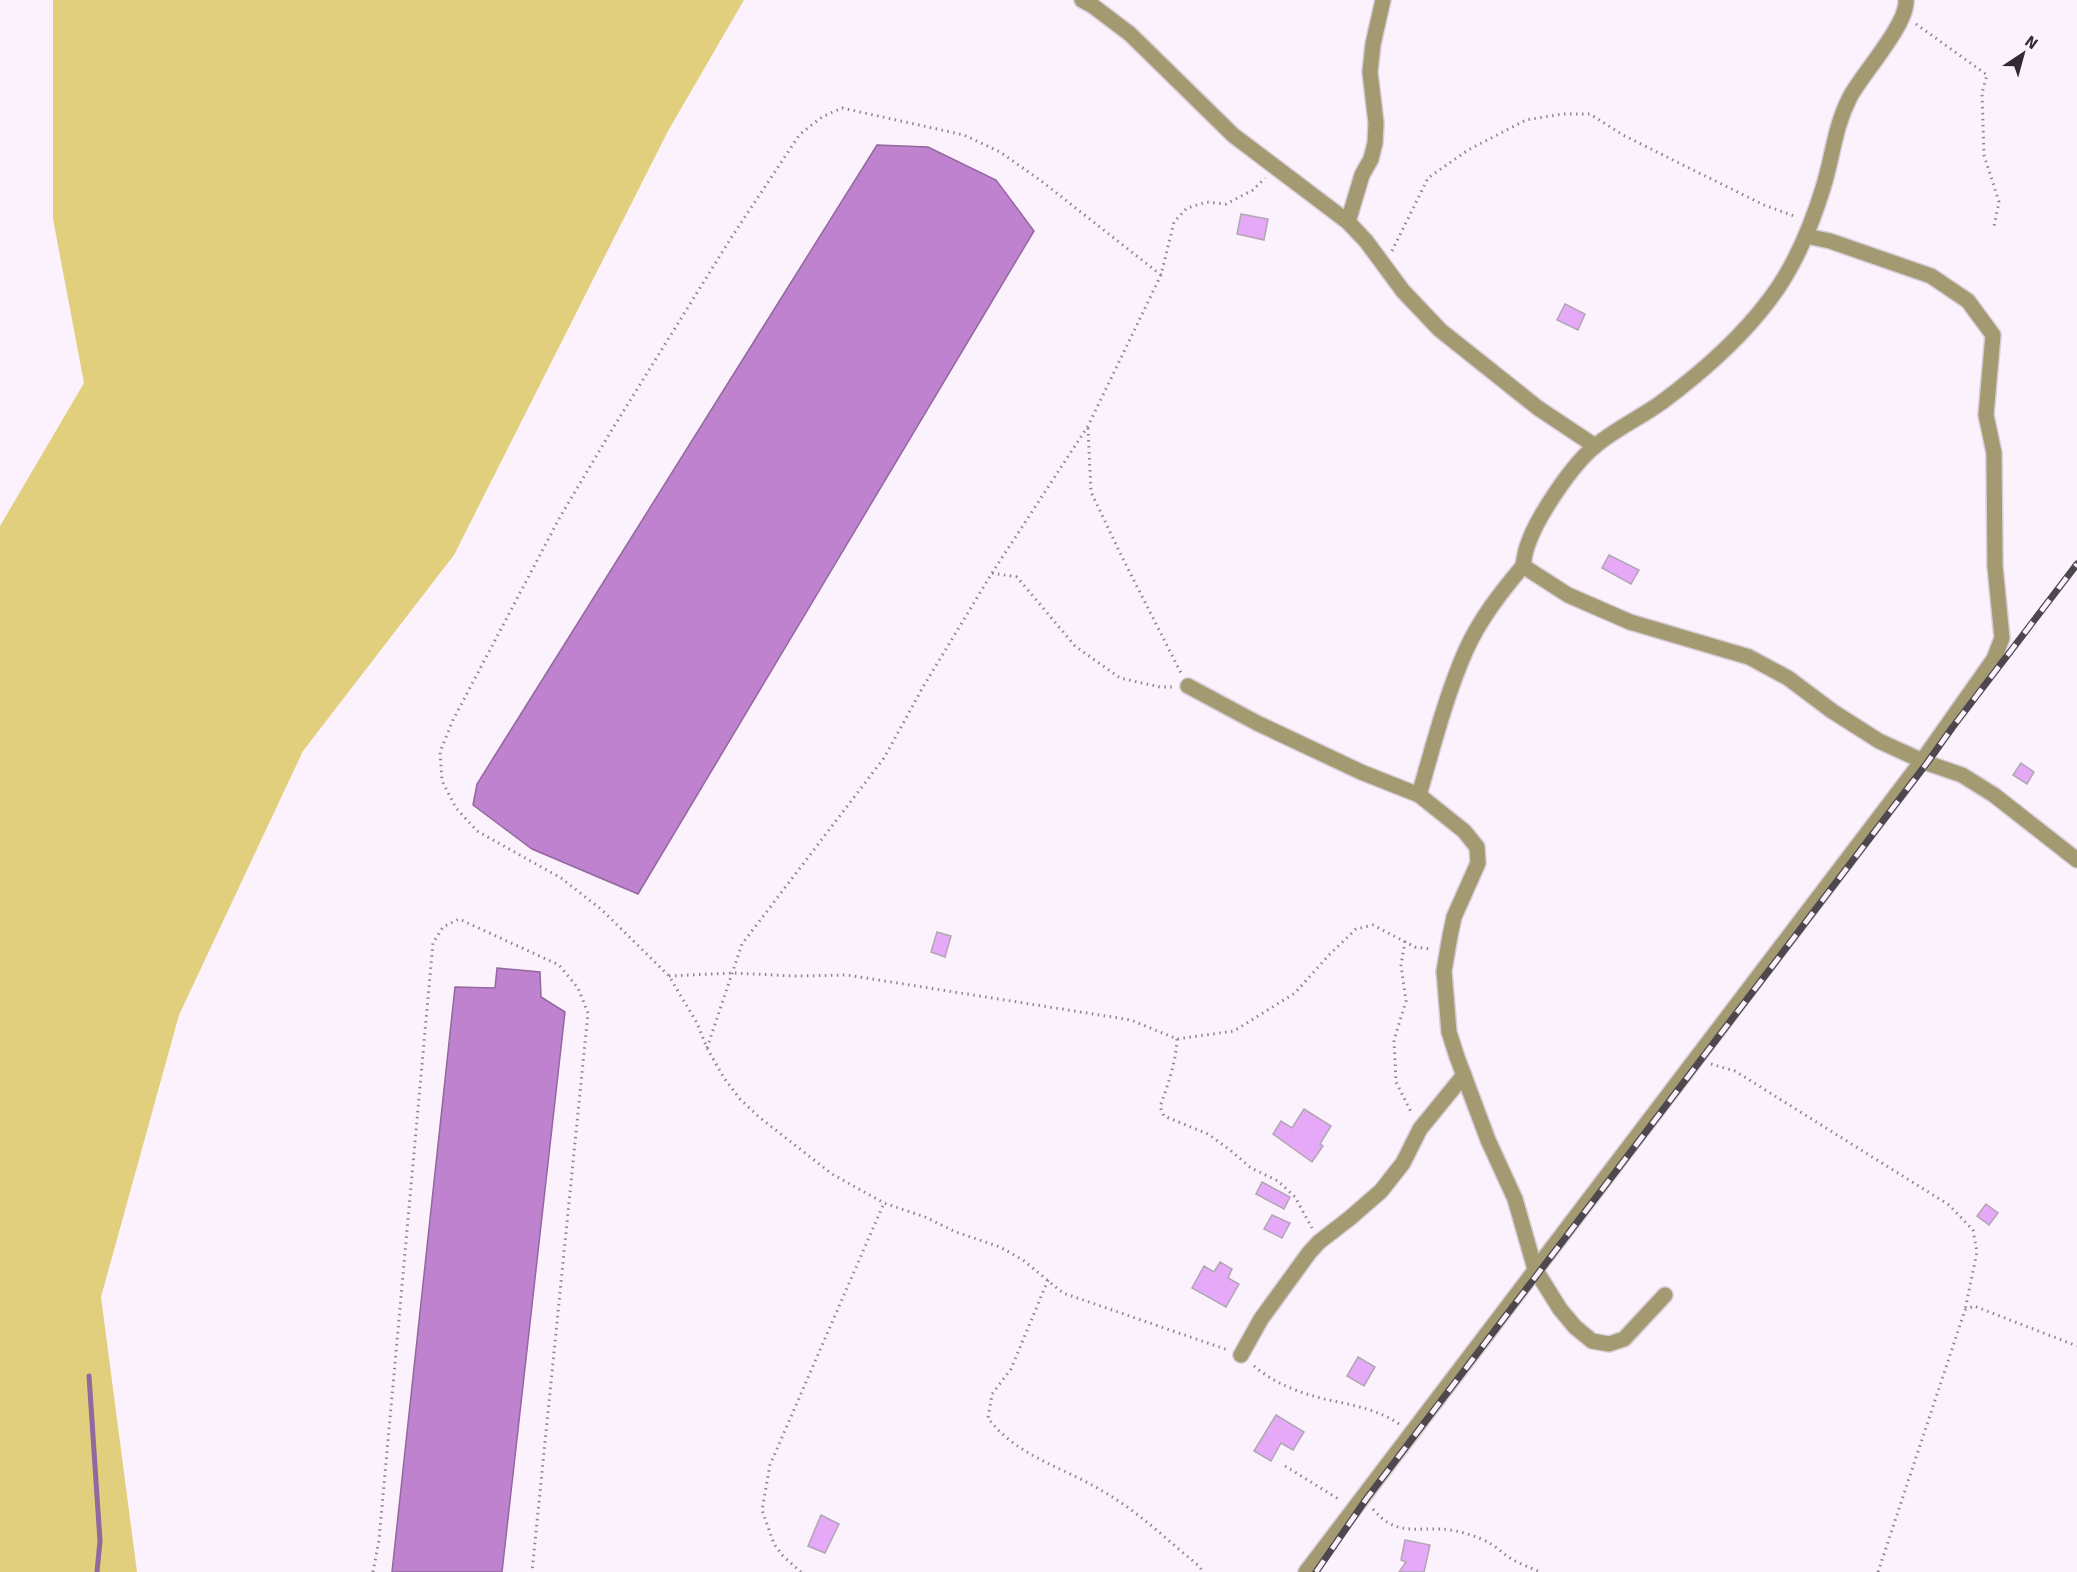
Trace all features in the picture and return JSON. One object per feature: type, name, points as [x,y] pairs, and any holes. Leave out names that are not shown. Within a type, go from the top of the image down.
[{"type":"street","points":[[1082,0],[1130,34],[1233,135],[1348,222],[1366,241],[1403,291],[1440,330],[1538,408],[1595,446]]},
{"type":"street","points":[[1348,222],[1362,175],[1371,159],[1375,143],[1376,123],[1370,72],[1373,44],[1383,0]]},
{"type":"street","points":[[1419,795],[1445,708],[1467,650],[1496,600],[1522,566],[1528,543],[1541,518],[1581,460],[1595,446],[1662,402],[1725,349],[1770,300],[1786,276],[1808,229],[1823,188],[1839,123],[1850,96],[1893,33],[1904,7]]},
{"type":"street","points":[[1306,1572],[1922,761],[1994,659],[2002,638],[1995,566],[1994,453],[1986,415],[1994,335],[1968,301],[1931,276],[1830,241],[1808,229]]},
{"type":"street","points":[[1522,566],[1568,594],[1630,622],[1749,657],[1788,678],[1832,711],[1879,741],[1922,761],[1962,775],[1994,795],[2077,860]]},
{"type":"street","points":[[1188,686],[1267,728],[1361,772],[1419,795],[1464,831],[1477,847],[1478,862],[1455,917],[1444,971],[1449,1032],[1488,1140],[1515,1199],[1535,1269],[1560,1310],[1592,1341],[1609,1344],[1624,1339],[1665,1294]]},
{"type":"street","points":[[1241,1355],[1261,1319],[1319,1242],[1381,1191],[1403,1163],[1420,1129],[1464,1076]]},
{"type":"path","points":[[1904,7],[1987,75],[1982,93],[1984,155],[1999,202],[1994,226]]},
{"type":"path","points":[[1161,275],[1040,180],[1000,152],[964,135],[842,108],[822,117],[801,134],[671,332],[560,517],[458,710],[440,752],[442,781],[456,808],[477,831],[561,878],[602,910],[669,976],[697,1023],[707,1048],[724,1078],[740,1099],[759,1117],[832,1174],[884,1203],[925,1217],[956,1232],[1000,1246],[1048,1280],[1011,1369],[992,1394],[988,1418],[1000,1435],[1034,1456],[1106,1492],[1166,1537],[1203,1572]]},
{"type":"path","points":[[1384,266],[1428,178],[1468,150],[1526,120],[1562,114],[1590,114],[1623,135],[1808,229]]},
{"type":"path","points":[[707,1048],[742,944],[884,758],[923,687],[992,573],[1088,426],[1161,275],[1174,222],[1187,208],[1207,202],[1226,204],[1253,190],[1275,169]]},
{"type":"path","points":[[992,573],[1017,577],[1075,646],[1120,678],[1160,687],[1188,686],[1091,492],[1088,426]]},
{"type":"path","points":[[373,1572],[379,1540],[433,943],[443,927],[459,920],[559,965],[578,988],[588,1013],[532,1572]]},
{"type":"path","points":[[669,976],[734,973],[795,976],[847,975],[1131,1020],[1177,1039],[1234,1031],[1251,1021],[1295,993],[1356,929],[1373,925],[1416,947],[1448,952]]},
{"type":"path","points":[[1405,941],[1401,965],[1406,1001],[1394,1040],[1396,1082],[1420,1129]]},
{"type":"path","points":[[1177,1039],[1177,1053],[1160,1107],[1164,1116],[1208,1134],[1251,1168],[1278,1181],[1295,1197],[1319,1242]]},
{"type":"path","points":[[1695,1058],[1735,1071],[1948,1205],[1973,1230],[1977,1252],[1965,1310],[1878,1572]]},
{"type":"path","points":[[801,1572],[783,1556],[774,1544],[762,1510],[770,1465],[884,1203]]},
{"type":"path","points":[[1965,1310],[1974,1306],[2077,1346]]},
{"type":"path","points":[[1285,1466],[1359,1502],[1381,1519],[1401,1528],[1424,1531],[1442,1529],[1469,1535],[1490,1543],[1511,1559],[1540,1572]]},
{"type":"shaded area","points":[[53,0],[744,0],[668,131],[454,555],[303,751],[179,1015],[101,1297],[137,1572],[0,1572],[0,526],[84,383],[53,219]]},
{"type":"shaded area","points":[[877,145],[928,147],[996,180],[1034,231],[638,894],[532,849],[473,805],[477,784]]},
{"type":"shaded area","points":[[497,968],[540,972],[541,997],[565,1012],[502,1572],[392,1572],[455,987],[495,988]]},
{"type":"building","points":[[1241,214],[1268,219],[1264,240],[1237,234]]},
{"type":"building","points":[[1565,304],[1585,314],[1578,330],[1557,320]]},
{"type":"building","points":[[1609,555],[1639,570],[1631,584],[1602,568]]},
{"type":"building","points":[[2021,763],[2034,772],[2027,784],[2013,775]]},
{"type":"building","points":[[937,932],[951,936],[945,957],[931,952]]},
{"type":"building","points":[[1304,1109],[1331,1126],[1320,1144],[1323,1146],[1312,1162],[1273,1134],[1281,1121],[1292,1128]]},
{"type":"building","points":[[1262,1182],[1290,1197],[1284,1209],[1256,1194]]},
{"type":"building","points":[[1986,1204],[1998,1213],[1989,1225],[1977,1216]]},
{"type":"building","points":[[1272,1215],[1290,1223],[1282,1238],[1264,1229]]},
{"type":"building","points":[[1220,1262],[1232,1269],[1228,1278],[1239,1284],[1226,1307],[1192,1288],[1204,1266],[1214,1272]]},
{"type":"building","points":[[1358,1357],[1375,1367],[1364,1386],[1347,1376]]},
{"type":"building","points":[[1276,1415],[1304,1432],[1293,1450],[1281,1443],[1271,1461],[1254,1451]]},
{"type":"building","points":[[821,1515],[839,1524],[825,1553],[808,1546]]},
{"type":"building","points":[[1405,1540],[1430,1545],[1424,1572],[1399,1572],[1406,1562],[1401,1560]]},
{"type":"waterway","points":[[89,1376],[100,1541],[97,1572]]},
{"type":"railway","points":[[1316,1572],[1367,1498],[2077,564]]}]
